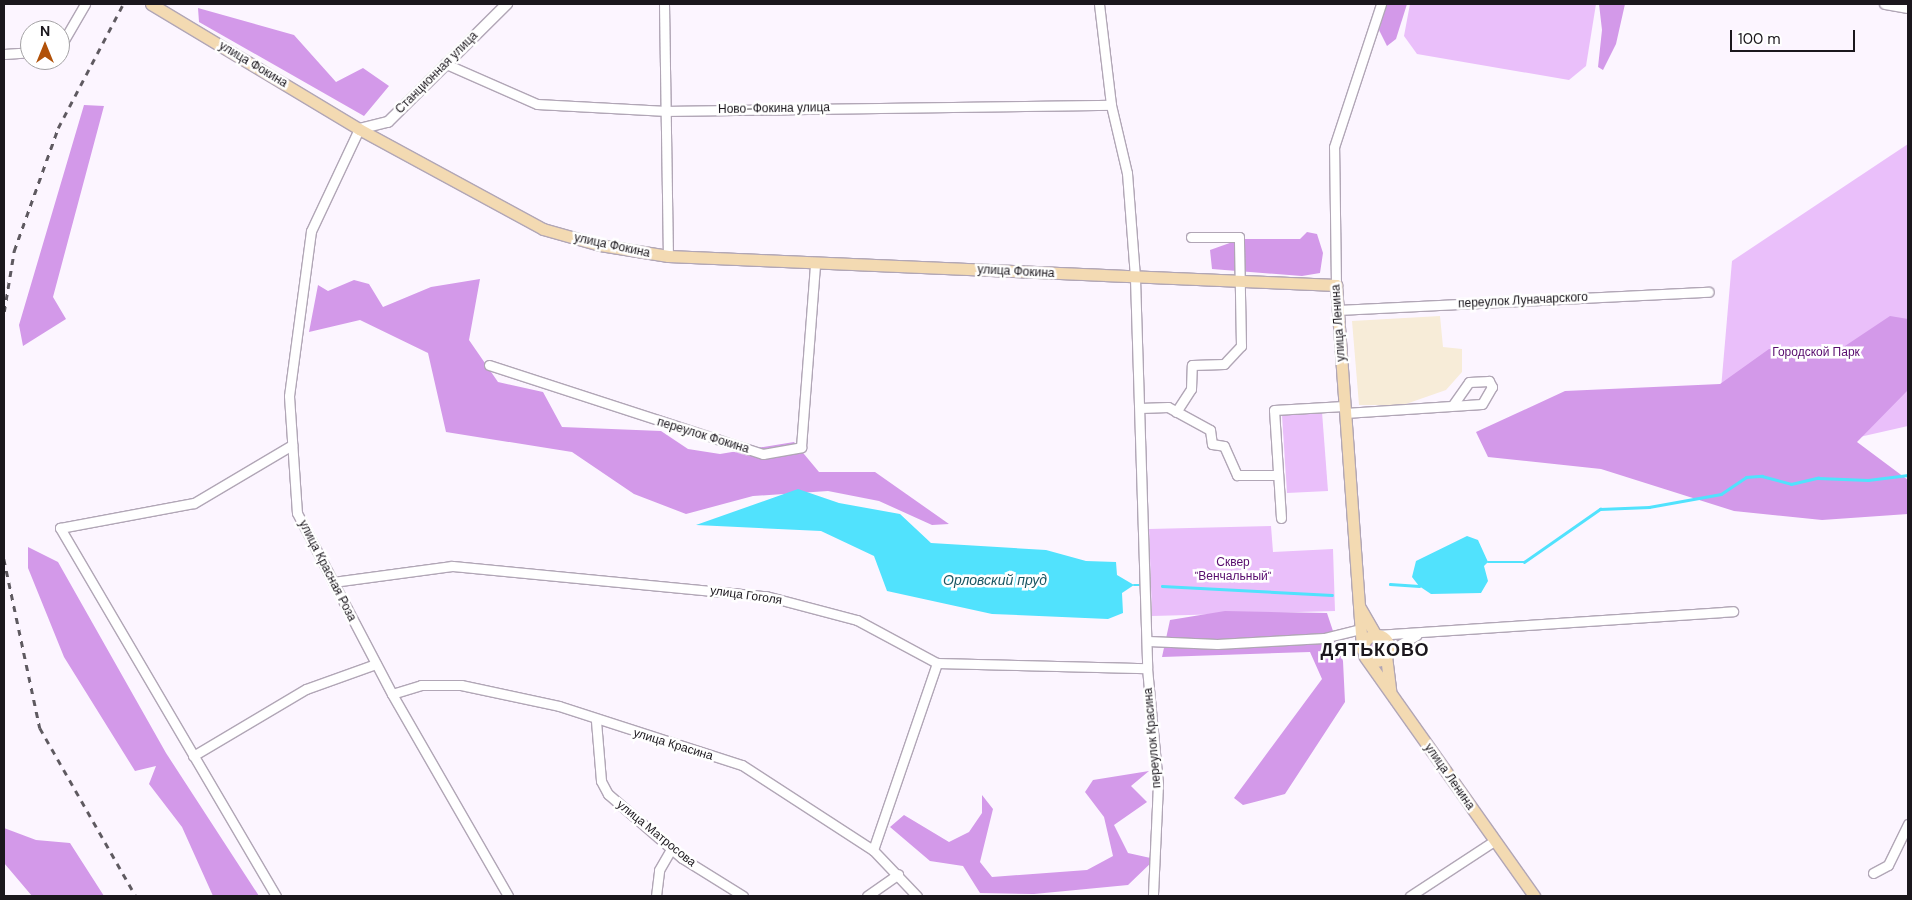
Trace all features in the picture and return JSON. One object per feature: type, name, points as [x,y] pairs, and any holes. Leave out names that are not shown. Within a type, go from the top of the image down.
[{"type":"main road","name":"улица Фокина","points":[[151,4],[359,129],[543,229],[615,249],[668,256],[1242,283],[1336,284]]},
{"type":"main road","name":"улица Ленина","points":[[1336,284],[1357,602],[1357,630],[1364,653],[1391,698],[1534,896]]},
{"type":"main road","points":[[1357,602],[1376,634],[1386,640],[1391,698]]},
{"type":"main road","points":[[1376,634],[1368,637],[1364,653],[1376,662],[1388,654]]},
{"type":"street","points":[[70,30],[85,4]]},
{"type":"street","name":"Станционная улица","points":[[359,129],[388,122],[507,4]]},
{"type":"street","points":[[664,4],[668,256]]},
{"type":"street","points":[[1099,4],[1111,105],[1127,173],[1135,278],[1140,408],[1168,407],[1210,430],[1212,444],[1224,446],[1237,474],[1278,474]]},
{"type":"street","name":"улица Ленина","points":[[1336,284],[1334,147],[1381,4]]},
{"type":"street","points":[[1885,4],[1908,8]]},
{"type":"street","points":[[4,54],[20,53]]},
{"type":"street","name":"Ново-Фокина улица","points":[[446,64],[537,104],[667,111],[1111,105]]},
{"type":"street","name":"улица Красная Роза","points":[[359,129],[311,231],[289,396],[297,513],[392,694],[508,896]]},
{"type":"street","points":[[1176,412],[1191,389],[1192,366],[1224,364],[1241,346],[1242,283],[1239,237],[1190,237]]},
{"type":"street","name":"переулок Фокина","points":[[489,365],[763,454],[801,447],[815,263]]},
{"type":"street","name":"переулок Луначарского","points":[[1337,310],[1709,292]]},
{"type":"street","points":[[1281,518],[1274,410],[1453,404]]},
{"type":"street","name":"переулок Красина","points":[[1140,408],[1148,610],[1147,668],[1158,784],[1153,896]]},
{"type":"street","points":[[276,896],[60,528],[194,503],[292,446]]},
{"type":"street","name":"улица Гоголя","points":[[333,582],[452,566],[766,596],[857,620],[937,663],[1147,668]]},
{"type":"street","points":[[1376,634],[1420,634],[1733,611]]},
{"type":"street","points":[[1148,641],[1217,644],[1324,638],[1357,630]]},
{"type":"street","points":[[1388,654],[1420,634]]},
{"type":"street","points":[[874,850],[937,663]]},
{"type":"street","points":[[193,756],[306,689],[376,664]]},
{"type":"street","name":"улица Красина","points":[[392,694],[421,684],[461,686],[559,706],[596,721],[742,766],[874,850],[917,896]]},
{"type":"street","name":"улица Матросова","points":[[596,721],[601,781],[608,794],[671,849],[743,896]]},
{"type":"street","points":[[1873,873],[1888,865],[1908,824]]},
{"type":"street","points":[[1410,896],[1494,841]]},
{"type":"street","points":[[656,896],[659,870],[671,849]]},
{"type":"street","points":[[867,896],[898,874]]},
{"type":"shaded area","points":[[1440,316],[1443,347],[1462,349],[1462,372],[1446,390],[1403,405],[1359,405],[1352,321]]},
{"type":"green space","points":[[1387,4],[1407,4],[1396,39],[1387,46],[1379,30]]},
{"type":"green space","points":[[1410,4],[1596,4],[1586,66],[1569,80],[1417,54],[1404,36]]},
{"type":"green space","points":[[1599,4],[1625,4],[1616,44],[1603,70],[1598,67],[1602,30]]},
{"type":"green space","points":[[198,8],[294,35],[336,82],[363,68],[389,86],[364,116],[199,22]]},
{"type":"green space","points":[[84,105],[104,106],[53,297],[66,319],[23,346],[19,325]]},
{"type":"green space","name":"Городской Парк","points":[[1908,144],[1908,426],[1714,470],[1732,261]]},
{"type":"green space","points":[[1307,232],[1317,234],[1323,253],[1320,273],[1302,276],[1212,269],[1210,250],[1241,239],[1300,239]]},
{"type":"green space","points":[[480,279],[469,340],[498,382],[543,392],[562,427],[661,431],[688,449],[720,454],[794,442],[819,472],[875,472],[949,524],[932,525],[879,501],[828,491],[753,496],[686,514],[634,494],[572,452],[446,432],[428,353],[360,320],[309,332],[318,285],[328,291],[354,280],[369,284],[383,307],[431,287]]},
{"type":"green space","points":[[1890,316],[1908,319],[1908,390],[1857,442],[1908,480],[1908,514],[1822,520],[1734,511],[1601,469],[1488,457],[1476,432],[1565,391],[1720,384],[1769,349],[1836,352]]},
{"type":"green space","points":[[1322,412],[1328,491],[1287,493],[1282,415]]},
{"type":"green space","name":"Сквер \"Венчальный\"","points":[[1271,526],[1273,552],[1333,549],[1335,611],[1152,616],[1149,529]]},
{"type":"green space","points":[[28,547],[58,562],[166,753],[259,896],[213,896],[182,827],[149,784],[156,766],[135,771],[64,657],[28,568]]},
{"type":"green space","points":[[1225,611],[1327,613],[1343,661],[1345,702],[1285,794],[1243,805],[1234,798],[1322,679],[1310,652],[1162,657],[1170,620]]},
{"type":"green space","points":[[1376,641],[1382,643],[1384,649],[1382,655],[1376,657],[1370,655],[1368,649],[1370,643]]},
{"type":"green space","points":[[1149,771],[1131,786],[1147,802],[1114,825],[1128,853],[1155,859],[1128,885],[1034,894],[980,893],[963,866],[930,861],[890,827],[904,815],[949,842],[969,832],[982,813],[982,795],[993,809],[980,862],[992,877],[1087,870],[1113,856],[1104,817],[1085,792],[1093,780]]},
{"type":"green space","points":[[4,828],[36,840],[70,843],[104,896],[32,896],[4,863]]},
{"type":"water","name":"Орловский пруд","points":[[798,489],[839,503],[900,514],[931,543],[1046,550],[1086,561],[1116,562],[1117,575],[1134,585],[1122,593],[1123,613],[1108,619],[992,614],[887,591],[874,556],[821,531],[696,525]]},
{"type":"water","points":[[1467,536],[1478,540],[1488,562],[1484,566],[1488,581],[1481,593],[1431,594],[1419,586],[1412,577],[1416,561]]},
{"type":"waterway","points":[[1488,562],[1524,562],[1600,509],[1649,507],[1721,494],[1746,477],[1762,476],[1791,484],[1818,478],[1868,480],[1908,475]]},
{"type":"waterway","points":[[1390,584],[1419,586]]},
{"type":"waterway","points":[[1134,585],[1143,585]]},
{"type":"waterway","points":[[1162,586],[1332,595]]},
{"type":"railway","points":[[4,312],[14,251],[58,128],[123,4]]},
{"type":"railway","points":[[4,559],[40,728],[136,896]]},
{"type":"district","name":"ДЯТЬКОВО","points":[[1375,650]]}]
